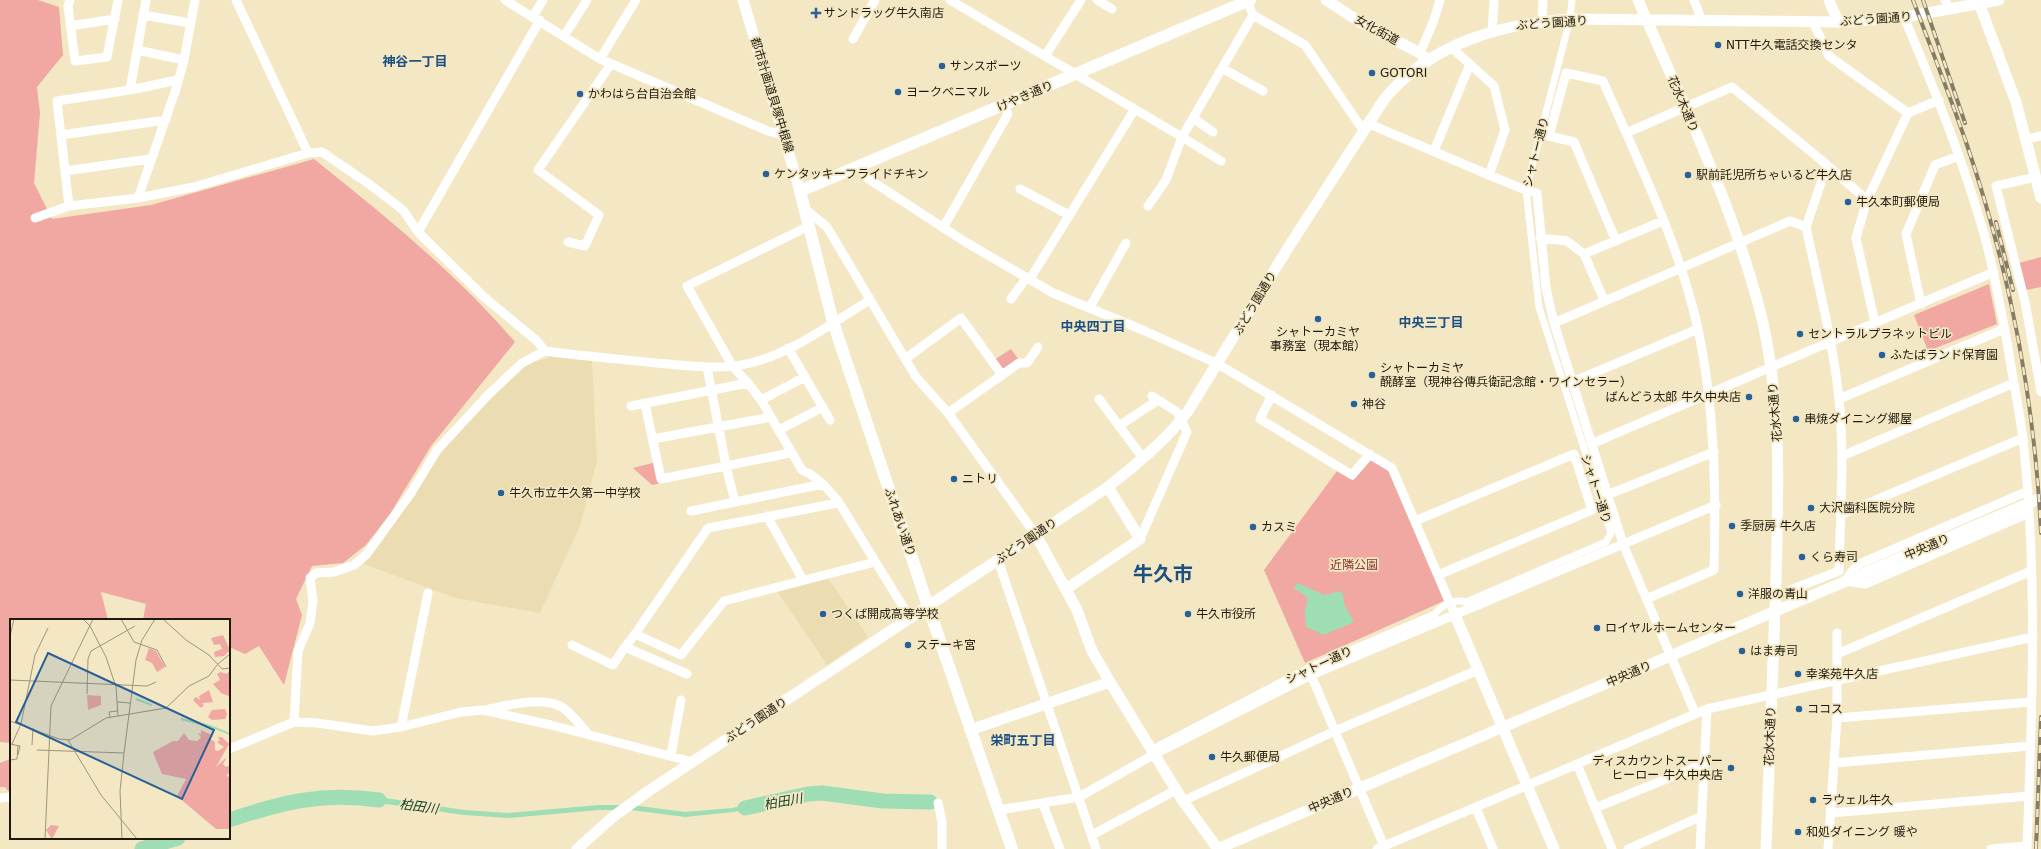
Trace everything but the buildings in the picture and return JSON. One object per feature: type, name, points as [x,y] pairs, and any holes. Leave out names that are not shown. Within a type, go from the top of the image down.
[{"type":"main road","name":"けやき通り","points":[[800,191],[1248,1]]},
{"type":"main road","name":"ふれあい通り","points":[[800,191],[833,322],[970,730],[1012,849]]},
{"type":"street","points":[[70,0],[68,6],[75,61],[107,57],[118,0]]},
{"type":"street","points":[[130,90],[146,0]]},
{"type":"street","points":[[138,198],[150,159],[166,120],[184,60],[195,0]]},
{"type":"street","points":[[236,0],[308,153]]},
{"type":"street","points":[[505,0],[600,59],[768,131],[785,136]]},
{"type":"street","points":[[418,232],[536,18],[543,0]]},
{"type":"street","points":[[564,36],[587,0]]},
{"type":"street","points":[[600,59],[636,0]]},
{"type":"street","name":"都市計画道貝塚中根線","points":[[743,0],[785,136],[800,191]]},
{"type":"street","points":[[853,39],[875,0]]},
{"type":"street","points":[[950,0],[1077,74],[1221,161]]},
{"type":"street","points":[[1045,56],[1082,0]]},
{"type":"street","points":[[1097,0],[1112,9]]},
{"type":"street","name":"女化街道","points":[[1326,0],[1360,22],[1424,57]]},
{"type":"street","points":[[1424,57],[1440,0]]},
{"type":"street","points":[[1492,31],[1494,0]]},
{"type":"street","points":[[1542,0],[1542,21]]},
{"type":"street","name":"シャトー通り","points":[[1156,750],[1308,668],[1435,614],[1440,608],[1449,602],[1457,600],[1466,602],[1606,542],[1611,533],[1539,306],[1526,190],[1570,19],[1572,0]]},
{"type":"street","name":"花水木通り","points":[[1638,0],[1740,242],[1763,325],[1771,368],[1777,421],[1779,466],[1766,849]]},
{"type":"street","points":[[1694,0],[1702,21]]},
{"type":"street","points":[[1829,0],[1838,22]]},
{"type":"street","name":"ぶどう園通り","points":[[577,849],[614,816],[1108,487],[1143,458],[1182,420],[1365,126],[1394,87],[1424,57],[1452,48],[1492,31],[1524,23],[1542,21],[1570,19],[1838,22],[1904,17],[1947,4],[1999,0]]},
{"type":"street","points":[[1248,1],[1253,15],[1305,45],[1365,126],[1434,151],[1489,175],[1537,193],[1540,238],[1546,288],[1554,323],[1622,544],[1695,713]]},
{"type":"street","points":[[1979,2],[2010,84],[2027,139],[2041,198]]},
{"type":"street","points":[[143,15],[190,23]]},
{"type":"street","points":[[1148,206],[1166,180],[1182,137],[1253,15]]},
{"type":"street","points":[[1904,17],[1939,100],[1985,235],[1994,272],[2023,438],[2028,491],[2033,636],[2027,848],[1991,849]]},
{"type":"street","points":[[70,26],[115,19]]},
{"type":"street","points":[[1813,22],[1829,56],[1908,113]]},
{"type":"street","points":[[1452,48],[1494,86],[1506,130],[1489,175]]},
{"type":"street","points":[[137,50],[184,60]]},
{"type":"street","points":[[568,242],[585,246],[599,214],[538,170],[611,64]]},
{"type":"street","points":[[1434,151],[1470,64]]},
{"type":"street","points":[[1222,68],[1263,91]]},
{"type":"street","points":[[1616,241],[1574,142],[1549,136],[1566,73],[1603,81],[1626,132],[1663,220],[1680,268],[1698,329],[1709,394],[1714,452],[1716,505],[1714,570],[1646,599]]},
{"type":"street","points":[[69,206],[57,101],[130,90],[178,80]]},
{"type":"street","points":[[1626,132],[1732,87],[1867,200]]},
{"type":"street","points":[[1875,323],[1856,238],[1867,200],[1908,113],[1939,100]]},
{"type":"street","points":[[943,228],[1008,114],[1004,105]]},
{"type":"street","points":[[1011,299],[1028,278],[1135,109]]},
{"type":"street","points":[[1193,118],[1213,132]]},
{"type":"street","points":[[61,135],[166,120]]},
{"type":"street","points":[[2027,139],[2041,136]]},
{"type":"street","points":[[35,218],[69,206],[138,198],[194,187],[308,153],[322,152],[369,184],[403,210],[418,232],[484,297],[537,341],[545,351]]},
{"type":"street","points":[[1921,304],[1906,234],[1935,165],[1959,156]]},
{"type":"street","points":[[65,171],[150,159]]},
{"type":"street","points":[[1790,590],[1838,571],[1842,456],[1840,399],[1831,342],[1806,227],[1827,165]]},
{"type":"street","points":[[860,166],[867,178],[967,244],[1052,293],[1090,307],[1218,364],[1392,468],[1554,849]]},
{"type":"street","points":[[2036,177],[1996,186],[2025,302],[2041,392]]},
{"type":"street","points":[[1020,189],[1069,215]]},
{"type":"street","points":[[805,209],[827,227],[916,377],[948,413],[1036,535],[1077,610],[1092,652],[1110,682],[1156,750],[1176,790],[1217,849]]},
{"type":"street","points":[[1584,254],[1663,220]]},
{"type":"street","points":[[1554,323],[1604,300],[1790,221],[1806,227]]},
{"type":"street","points":[[809,226],[687,286],[733,366],[761,400],[779,430],[790,453],[802,470],[813,475],[823,484],[838,503],[910,618]]},
{"type":"street","points":[[1540,238],[1567,241],[1584,254],[1604,300]]},
{"type":"street","points":[[1090,307],[1126,243]]},
{"type":"street","points":[[1591,444],[1994,272]]},
{"type":"street","points":[[294,722],[298,651],[310,623],[313,601],[310,578],[316,573],[334,572],[354,565],[366,555],[411,493],[437,450],[488,395],[522,363],[545,351],[707,367],[733,366],[755,362],[788,348],[870,300]]},
{"type":"street","points":[[905,359],[961,318],[1002,375]]},
{"type":"street","points":[[1572,382],[1698,329]]},
{"type":"street","points":[[1840,399],[2004,329]]},
{"type":"street","points":[[948,413],[1019,363],[1027,363],[1038,346]]},
{"type":"street","points":[[788,348],[830,420]]},
{"type":"street","points":[[707,367],[726,466],[735,502]]},
{"type":"street","points":[[761,400],[805,377]]},
{"type":"street","points":[[631,406],[711,389],[748,383]]},
{"type":"street","points":[[1842,456],[2014,383]]},
{"type":"street","points":[[1272,395],[1260,419],[1352,475],[1370,454]]},
{"type":"street","points":[[1066,588],[1140,539],[1187,435],[1187,430],[1177,412],[1155,398],[1119,426]]},
{"type":"street","points":[[1099,399],[1143,458]]},
{"type":"street","points":[[645,404],[661,479],[790,453]]},
{"type":"street","points":[[779,430],[823,407]]},
{"type":"street","points":[[653,439],[771,417]]},
{"type":"street","points":[[1840,515],[2023,438]]},
{"type":"street","points":[[1607,495],[1714,452]]},
{"type":"street","points":[[1415,521],[1574,454],[1592,510],[1438,575]]},
{"type":"street","points":[[691,511],[823,484]]},
{"type":"street","points":[[1108,487],[1140,539]]},
{"type":"street","points":[[1844,581],[1857,565],[2028,491]]},
{"type":"street","name":"中央通り","points":[[1217,849],[1671,657],[1844,581],[2041,498]]},
{"type":"street","points":[[572,645],[613,666],[708,528],[838,503]]},
{"type":"street","points":[[999,810],[1079,798],[1156,750],[1311,676],[1716,505]]},
{"type":"street","points":[[1844,581],[1865,584],[2029,513]]},
{"type":"street","points":[[767,516],[803,580]]},
{"type":"street","points":[[998,560],[1092,835],[1095,849]]},
{"type":"street","points":[[636,633],[634,634],[682,655],[724,601],[875,562]]},
{"type":"street","points":[[1837,654],[2031,571]]},
{"type":"street","points":[[401,726],[428,593]]},
{"type":"street","points":[[1828,849],[1837,718],[1837,633]]},
{"type":"street","points":[[1311,676],[1359,788],[1380,847],[1476,808],[1707,709],[2033,636]]},
{"type":"street","points":[[625,647],[687,674]]},
{"type":"street","points":[[1183,801],[1335,731],[1478,670]]},
{"type":"street","points":[[970,730],[1110,682]]},
{"type":"street","points":[[671,755],[681,700]]},
{"type":"street","points":[[230,749],[294,722],[317,723],[373,731],[461,712],[483,710],[533,701],[559,706],[567,711],[588,734]]},
{"type":"street","points":[[1837,718],[2031,702]]},
{"type":"street","points":[[1700,849],[1703,764],[1707,709]]},
{"type":"street","points":[[483,710],[516,716],[671,755],[693,762]]},
{"type":"street","points":[[1834,763],[2030,746]]},
{"type":"street","points":[[1577,764],[1612,849]]},
{"type":"street","points":[[1595,808],[1703,764]]},
{"type":"street","points":[[1092,835],[1176,790]]},
{"type":"street","points":[[1831,813],[2029,796]]},
{"type":"street","points":[[0,798],[10,797]]},
{"type":"street","points":[[938,803],[942,822],[942,849]]},
{"type":"street","points":[[1043,804],[1060,849]]},
{"type":"street","points":[[1476,808],[1493,849]]},
{"type":"street","points":[[1628,849],[1702,816]]},
{"type":"shaded area","name":"牛久市立牛久第一中学校","points":[[550,357],[592,360],[597,461],[580,526],[540,613],[456,598],[361,563],[390,528],[447,445],[522,366]]},
{"type":"shaded area","name":"つくば開成高等学校","points":[[828,578],[868,637],[827,665],[777,591]]},
{"type":"green space","points":[[0,0],[38,0],[59,7],[63,55],[37,87],[40,113],[34,183],[52,219],[151,205],[314,159],[419,246],[469,292],[515,342],[431,446],[390,514],[366,545],[343,563],[312,566],[296,599],[302,615],[284,685],[259,646],[245,654],[230,647],[230,619],[143,619],[146,604],[101,592],[108,619],[10,619],[10,743],[0,742]]},
{"type":"green space","points":[[2041,257],[2041,287],[2026,290],[2019,263]]},
{"type":"green space","points":[[1989,284],[1997,324],[1928,351],[1914,315]]},
{"type":"green space","points":[[1011,349],[1019,360],[1002,371],[994,360]]},
{"type":"green space","name":"近隣公園","points":[[1371,460],[1388,470],[1444,601],[1305,663],[1264,570],[1337,471],[1353,480]]},
{"type":"green space","points":[[656,462],[661,483],[652,485],[633,468]]},
{"type":"green space","points":[[10,759],[10,793],[5,787],[0,787],[0,763]]},
{"type":"water","points":[[1298,583],[1324,595],[1342,591],[1345,606],[1354,622],[1324,635],[1306,627],[1305,610],[1308,598],[1294,588]]},
{"type":"water","points":[[359,794],[464,810],[508,813],[599,805],[632,805],[685,812],[732,808],[763,802],[764,807],[685,817],[631,810],[599,810],[509,818],[464,815],[358,800]]},
{"type":"waterway","name":"柏田川","points":[[745,808],[808,794],[822,793],[883,801],[930,802]]},
{"type":"waterway","name":"柏田川","points":[[230,820],[267,808],[303,800],[339,797],[379,800]]},
{"type":"waterway","name":"柏田川","points":[[142,849],[175,839]]},
{"type":"railway","points":[[1913,0],[1967,145],[1982,192],[2007,288],[2018,336],[2033,435],[2041,533]]},
{"type":"railway","points":[[1923,0],[1965,123]]},
{"type":"railway","points":[[1996,222],[2013,290]]},
{"type":"railway","points":[[2036,849],[2041,717]]},
{"type":"place","name":"サンドラッグ牛久南店","points":[[816,13]]},
{"type":"place","name":"NTT牛久電話交換センタ","points":[[1718,45]]},
{"type":"place","name":"サンスポーツ","points":[[942,66]]},
{"type":"place","name":"GOTORI","points":[[1372,73]]},
{"type":"place","name":"ヨークベニマル","points":[[898,92]]},
{"type":"place","name":"かわはら台自治会館","points":[[580,94]]},
{"type":"place","name":"ケンタッキーフライドチキン","points":[[766,174]]},
{"type":"place","name":"駅前託児所ちゃいるど牛久店","points":[[1688,175]]},
{"type":"place","name":"牛久本町郵便局","points":[[1848,202]]},
{"type":"place","name":"シャトーカミヤ 事務室（現本館）","points":[[1318,319]]},
{"type":"place","name":"セントラルプラネットビル","points":[[1800,334]]},
{"type":"place","name":"ふたばランド保育園","points":[[1882,355]]},
{"type":"place","name":"シャトーカミヤ 醗酵室（現神谷傳兵衛記念館・ワインセラー）","points":[[1372,375]]},
{"type":"place","name":"ばんどう太郎 牛久中央店","points":[[1749,397]]},
{"type":"place","name":"神谷","points":[[1354,404]]},
{"type":"place","name":"串焼ダイニング郷屋","points":[[1796,419]]},
{"type":"place","name":"ニトリ","points":[[954,479]]},
{"type":"place","name":"牛久市立牛久第一中学校","points":[[501,493]]},
{"type":"place","name":"大沢歯科医院分院","points":[[1811,508]]},
{"type":"place","name":"季厨房 牛久店","points":[[1732,526]]},
{"type":"place","name":"カスミ","points":[[1253,527]]},
{"type":"place","name":"くら寿司","points":[[1802,557]]},
{"type":"place","name":"洋服の青山","points":[[1740,594]]},
{"type":"place","name":"つくば開成高等学校","points":[[823,614]]},
{"type":"place","name":"牛久市役所","points":[[1188,614]]},
{"type":"place","name":"ロイヤルホームセンター","points":[[1597,628]]},
{"type":"place","name":"ステーキ宮","points":[[908,645]]},
{"type":"place","name":"はま寿司","points":[[1742,651]]},
{"type":"place","name":"幸楽苑牛久店","points":[[1798,674]]},
{"type":"place","name":"ココス","points":[[1799,709]]},
{"type":"place","name":"牛久郵便局","points":[[1212,757]]},
{"type":"place","name":"ディスカウントスーパー ヒーロー 牛久中央店","points":[[1731,768]]},
{"type":"place","name":"ラウェル牛久","points":[[1813,800]]},
{"type":"place","name":"和処ダイニング 暖や","points":[[1798,832]]},
{"type":"district","name":"神谷一丁目","points":[[415,61]]},
{"type":"district","name":"中央三丁目","points":[[1431,322]]},
{"type":"district","name":"中央四丁目","points":[[1093,326]]},
{"type":"district","name":"牛久市","points":[[1163,574]]},
{"type":"district","name":"栄町五丁目","points":[[1023,740]]}]
